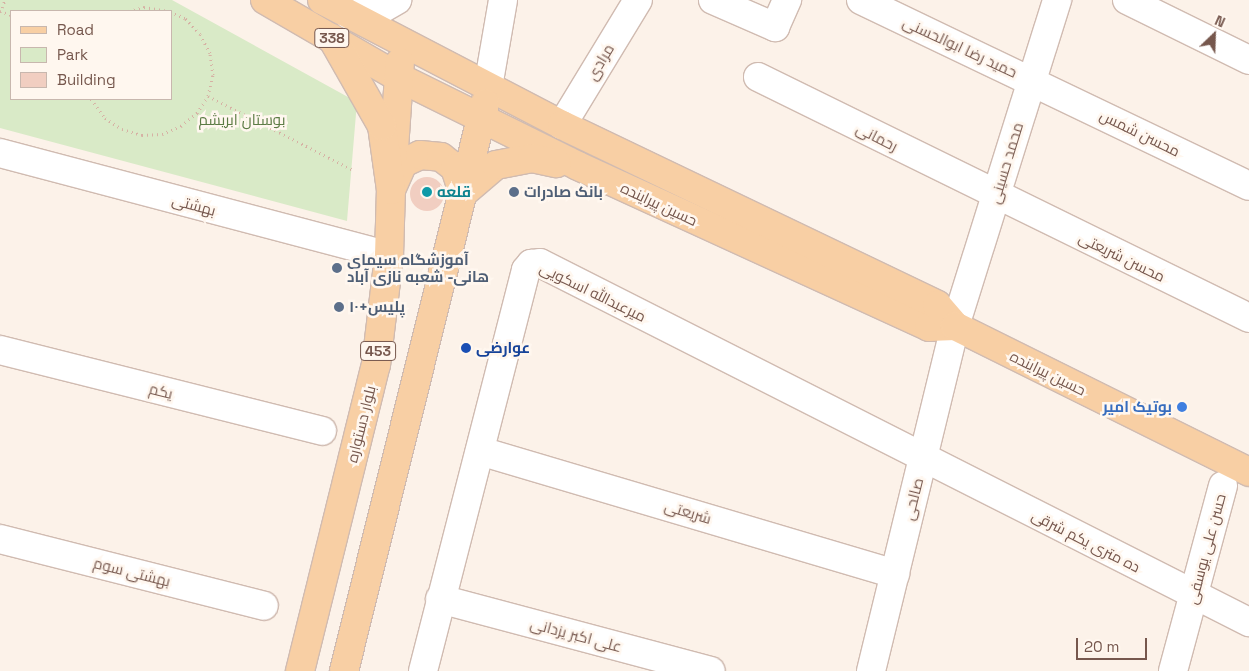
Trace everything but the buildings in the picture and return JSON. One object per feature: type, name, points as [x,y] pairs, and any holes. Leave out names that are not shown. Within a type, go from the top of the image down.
[{"type":"main road","name":"حسین پیراینده","points":[[265,0],[398,77],[482,121],[929,328],[955,326]]},
{"type":"main road","name":"حسین پیراینده","points":[[322,0],[562,125],[937,305],[955,326],[1249,472]]},
{"type":"main road","name":"بلوار دستواره","points":[[300,671],[376,365],[389,256],[391,190],[382,126],[331,37]]},
{"type":"main road","points":[[391,190],[402,43]]},
{"type":"main road","points":[[344,671],[482,121],[488,87]]},
{"type":"main road","points":[[391,190],[403,163],[420,155],[441,157],[455,168],[463,193]]},
{"type":"main road","points":[[463,193],[496,165],[532,158],[578,166]]},
{"type":"street","points":[[349,15],[380,10],[397,0]]},
{"type":"street","points":[[488,87],[503,0]]},
{"type":"street","name":"مرادی","points":[[562,125],[638,0]]},
{"type":"street","points":[[713,0],[774,27],[787,0]]},
{"type":"street","name":"حمید رضا ابوالحسنی","points":[[861,0],[1032,80]]},
{"type":"street","name":"محمد حسینی","points":[[955,326],[1057,0]]},
{"type":"street","points":[[1127,0],[1249,60]]},
{"type":"street","name":"رحمانی","points":[[758,77],[996,196]]},
{"type":"street","name":"محسن شمس","points":[[1032,80],[1249,186]]},
{"type":"street","name":"بهشتی","points":[[0,153],[389,256]]},
{"type":"street","name":"محسن شریعتی","points":[[996,196],[1249,318]]},
{"type":"street","name":"میرعبدالله اسکویی","points":[[423,671],[526,270],[531,264],[540,263],[923,459]]},
{"type":"street","name":"صالحی","points":[[871,671],[955,326]]},
{"type":"street","name":"یکم","points":[[0,350],[322,431]]},
{"type":"street","name":"شریعتی","points":[[480,450],[895,574]]},
{"type":"street","name":"ده متری یکم شرقی","points":[[923,459],[1249,622]]},
{"type":"street","name":"حسن علی یوسفی","points":[[1173,671],[1223,486]]},
{"type":"street","name":"بهشتی سوم","points":[[0,539],[264,606]]},
{"type":"street","name":"علی اکبر یزدانی","points":[[440,599],[711,671]]},
{"type":"path","points":[[0,11],[5,0]]},
{"type":"path","points":[[133,10],[144,7],[160,10]]},
{"type":"path","points":[[92,100],[105,118],[122,129],[142,135],[162,134],[181,126],[197,114],[208,96],[213,75],[210,53],[200,34],[185,18],[172,13]]},
{"type":"path","points":[[208,96],[352,169]]},
{"type":"green space","name":"بوستان ابریشم","points":[[0,0],[172,0],[357,102],[347,221],[0,128]]},
{"type":"place","name":"قلعه","points":[[427,192]]},
{"type":"place","name":"بانک صادرات","points":[[514,192]]},
{"type":"place","name":"آموزشگاه سیمای هانی- شعبه نازی آباد","points":[[337,268]]},
{"type":"place","name":"پلیس+۱۰","points":[[339,307]]},
{"type":"place","name":"عوارضی","points":[[466,348]]},
{"type":"place","name":"بوتیک امیر","points":[[1182,407]]}]
